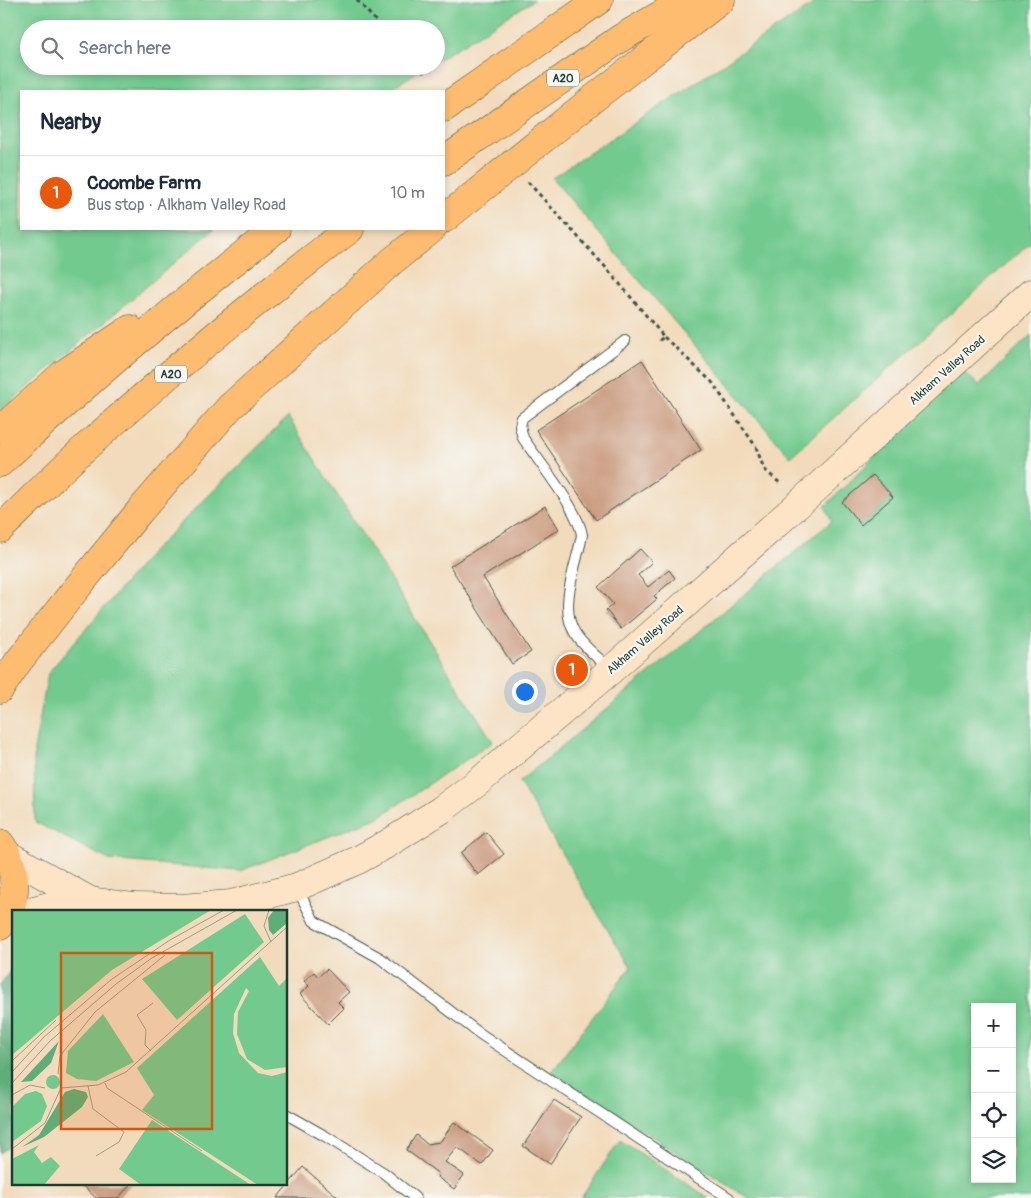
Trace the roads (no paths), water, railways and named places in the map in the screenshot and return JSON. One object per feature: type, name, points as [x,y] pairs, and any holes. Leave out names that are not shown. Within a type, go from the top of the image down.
[{"type":"main road","points":[[445,107],[599,0]]},
{"type":"main road","name":"A20","points":[[445,160],[622,38],[686,0]]},
{"type":"main road","points":[[445,218],[594,98],[721,0]]},
{"type":"main road","points":[[0,463],[45,421],[275,230]]},
{"type":"main road","name":"A20","points":[[0,529],[85,448],[180,366],[280,282],[349,230]]},
{"type":"main road","points":[[0,689],[18,662],[71,594],[230,407],[391,262],[431,230]]},
{"type":"main road","points":[[0,430],[63,374],[248,251]]},
{"type":"main road","points":[[4,849],[14,872],[10,920]]},
{"type":"street","name":"Alkham Valley Road","points":[[37,910],[48,906],[90,901],[134,907],[182,910],[231,904],[297,887],[358,860],[441,810],[477,783],[611,670],[801,502],[1031,293]]},
{"type":"street","name":"Alkham Valley Road","points":[[4,849],[90,901]]},
{"type":"lane","points":[[611,670],[576,635],[570,626],[567,608],[582,535],[581,528],[570,507],[523,438],[520,426],[522,418],[532,409],[625,341]]},
{"type":"lane","points":[[297,887],[314,921],[380,958],[479,1033],[729,1198]]},
{"type":"lane","points":[[288,1115],[384,1173],[415,1198]]},
{"type":"place","name":"Coombe Farm","points":[[572,670]]}]
